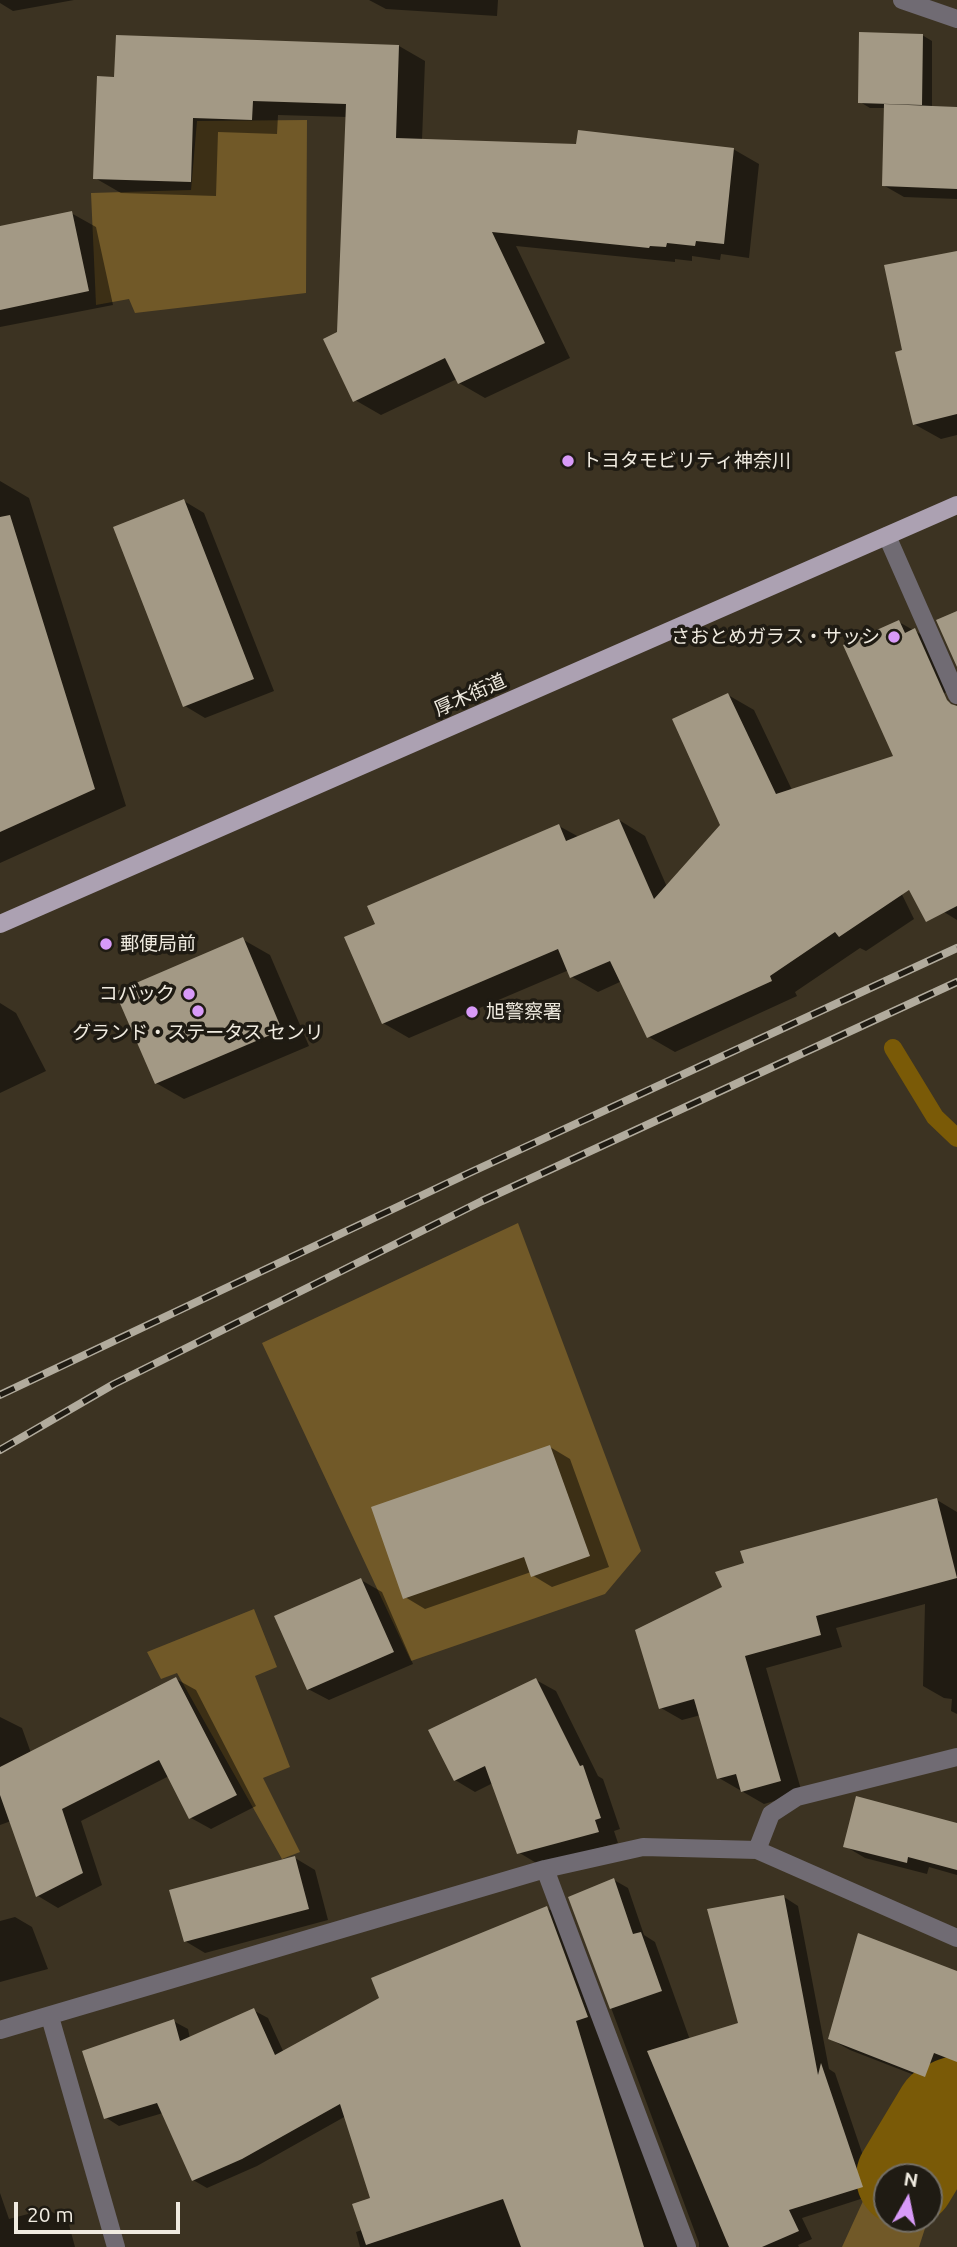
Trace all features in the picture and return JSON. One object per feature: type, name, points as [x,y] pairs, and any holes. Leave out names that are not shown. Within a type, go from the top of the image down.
[{"type":"main road","name":"厚木街道","points":[[0,924],[957,505]]},
{"type":"street","points":[[902,0],[957,19]]},
{"type":"street","points":[[887,536],[957,695]]},
{"type":"street","points":[[757,1850],[771,1814],[797,1797],[957,1757]]},
{"type":"street","points":[[0,2030],[545,1869],[643,1847],[757,1850],[957,1938]]},
{"type":"street","points":[[545,1869],[687,2247]]},
{"type":"street","points":[[50,2017],[116,2247]]},
{"type":"shaded area","points":[[307,120],[306,293],[135,313],[129,299],[96,305],[91,193],[191,190],[197,121]]},
{"type":"shaded area","points":[[518,1223],[641,1551],[605,1594],[411,1661],[262,1343]]},
{"type":"shaded area","points":[[254,1609],[277,1667],[255,1676],[290,1767],[263,1778],[300,1852],[282,1859],[177,1673],[161,1679],[147,1652]]},
{"type":"shaded area","points":[[957,2116],[957,2149],[949,2158],[943,2176],[943,2163],[925,2163],[939,2137]]},
{"type":"shaded area","points":[[873,2198],[873,2233],[924,2233],[919,2247],[842,2247],[863,2201]]},
{"type":"building","points":[[859,32],[923,34],[922,105],[858,103]]},
{"type":"building","points":[[116,35],[399,45],[396,138],[576,144],[578,130],[734,148],[724,244],[696,241],[695,246],[667,243],[666,247],[649,248],[492,232],[545,343],[458,384],[445,358],[353,402],[323,339],[337,332],[346,104],[253,101],[252,120],[193,118],[191,182],[93,179],[97,76],[114,77]]},
{"type":"building","points":[[884,104],[957,107],[957,189],[882,186]]},
{"type":"building","points":[[72,211],[89,291],[0,310],[0,226]]},
{"type":"building","points":[[957,251],[957,414],[913,425],[895,352],[902,350],[884,265]]},
{"type":"building","points":[[184,499],[254,679],[183,707],[113,527]]},
{"type":"building","points":[[10,515],[95,789],[0,832],[0,517]]},
{"type":"building","points":[[957,611],[957,667],[936,620]]},
{"type":"building","points":[[899,620],[905,633],[915,628],[947,700],[957,706],[957,906],[926,922],[909,890],[839,937],[835,932],[770,976],[772,981],[647,1038],[610,961],[570,978],[558,949],[382,1024],[344,937],[375,924],[367,906],[559,824],[566,841],[619,819],[654,899],[720,825],[672,719],[728,693],[776,794],[893,756],[843,645]]},
{"type":"building","name":"グランド・ステータス センリ","points":[[243,937],[282,1030],[155,1084],[115,992]]},
{"type":"building","points":[[550,1445],[590,1556],[531,1577],[524,1557],[403,1599],[371,1507]]},
{"type":"building","points":[[937,1498],[957,1578],[816,1616],[821,1635],[745,1656],[781,1781],[741,1792],[736,1774],[717,1779],[694,1699],[659,1709],[635,1630],[722,1587],[715,1572],[744,1563],[740,1551]]},
{"type":"building","points":[[361,1578],[394,1652],[307,1690],[274,1616]]},
{"type":"building","points":[[176,1677],[237,1795],[189,1819],[159,1760],[62,1809],[83,1873],[36,1897],[0,1795],[0,1767]]},
{"type":"building","points":[[536,1678],[580,1766],[583,1765],[601,1818],[595,1820],[599,1832],[517,1854],[485,1766],[454,1781],[428,1730]]},
{"type":"building","points":[[856,1796],[957,1823],[957,1870],[908,1857],[907,1863],[843,1847]]},
{"type":"building","points":[[295,1856],[309,1909],[184,1942],[169,1890]]},
{"type":"building","points":[[614,1878],[633,1934],[641,1932],[662,1991],[610,2009],[568,1897]]},
{"type":"building","points":[[784,1895],[818,2075],[821,2063],[863,2187],[789,2210],[799,2231],[762,2247],[729,2247],[647,2051],[738,2023],[707,1909]]},
{"type":"building","points":[[547,1906],[588,2017],[576,2021],[644,2247],[521,2247],[503,2199],[366,2245],[352,2204],[370,2198],[340,2104],[242,2159],[192,2181],[157,2103],[104,2119],[82,2051],[174,2019],[180,2041],[254,2008],[275,2055],[379,1998],[371,1978]]},
{"type":"building","points":[[858,1933],[957,1971],[957,2062],[934,2053],[925,2077],[828,2039]]},
{"type":"waterway","points":[[893,1048],[935,1117],[957,1138]]},
{"type":"waterway","points":[[914,2163],[945,2112],[957,2106]]},
{"type":"railway","points":[[0,1395],[467,1174],[957,948]]},
{"type":"railway","points":[[0,1450],[114,1384],[482,1201],[957,982]]},
{"type":"place","name":"トヨタモビリティ神奈川","points":[[568,461]]},
{"type":"place","name":"さおとめガラス・サッシ","points":[[894,637]]},
{"type":"place","name":"郵便局前","points":[[106,944]]},
{"type":"place","name":"コバック","points":[[189,994]]},
{"type":"place","name":"グランド・ステータス センリ","points":[[198,1011]]},
{"type":"place","name":"旭警察署","points":[[472,1012]]}]
